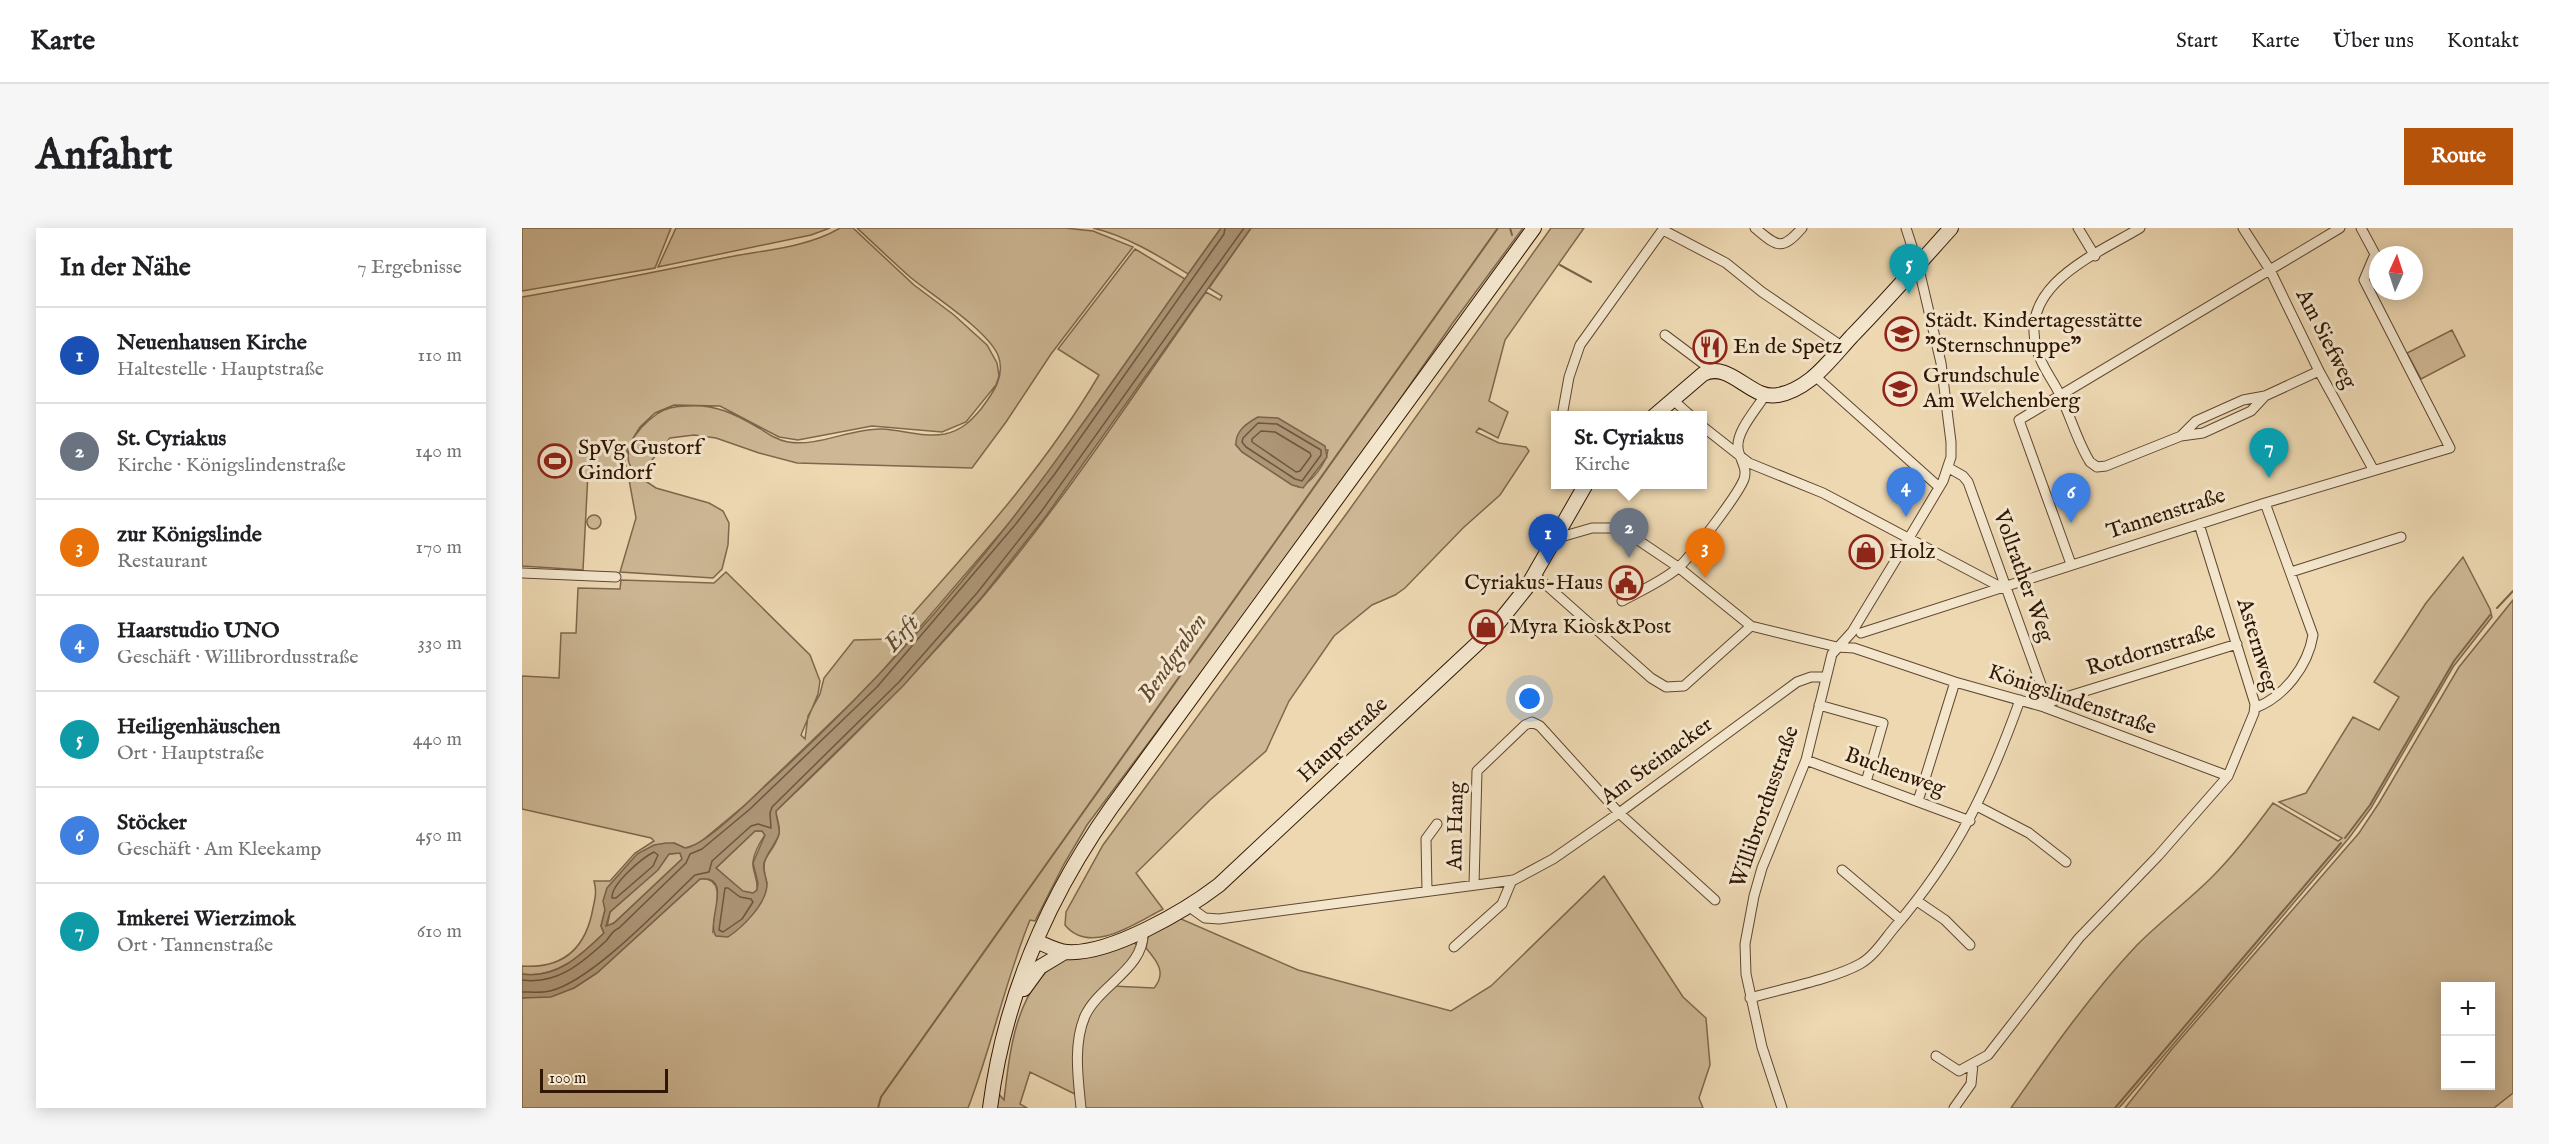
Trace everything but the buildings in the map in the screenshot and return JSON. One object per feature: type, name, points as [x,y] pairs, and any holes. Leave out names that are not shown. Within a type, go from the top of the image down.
[{"type":"street","points":[[990,1108],[1010,1013],[1036,941],[1072,866],[1107,814],[1534,228]]},
{"type":"street","points":[[1755,228],[1773,243],[1786,244],[1802,228]]},
{"type":"street","name":"Willibrordusstraße","points":[[1782,1108],[1750,998],[1745,955],[1752,906],[1762,868],[1806,760],[1831,658],[1837,647],[1852,632],[1949,468],[1952,445],[1943,373],[1918,265],[1906,228]]},
{"type":"street","points":[[1665,335],[1713,371],[1730,375],[1765,395],[1778,395],[1790,391],[1815,376],[1951,228]]},
{"type":"street","points":[[2078,228],[2095,256]]},
{"type":"street","points":[[2140,228],[2055,282],[2042,298],[2037,314],[2034,331],[2036,348],[2060,395],[2087,458],[2094,466],[2106,466],[2181,436],[2196,421],[2243,400],[2265,396],[2319,370]]},
{"type":"street","name":"Am Siefweg","points":[[2243,228],[2270,270],[2319,370],[2373,469]]},
{"type":"street","points":[[2071,564],[2019,420],[2340,228]]},
{"type":"street","name":"Tannenstraße","points":[[1861,633],[2373,469],[2450,448],[2364,280],[2375,254],[2361,228]]},
{"type":"street","points":[[1563,411],[1569,377],[1580,345],[1663,229],[1726,263],[1762,292],[1843,347]]},
{"type":"street","points":[[1660,411],[1703,374],[1713,371]]},
{"type":"street","points":[[1815,376],[1939,487]]},
{"type":"street","points":[[1622,601],[1646,589],[1678,567],[1724,510],[1742,482],[1745,469],[1738,448],[1739,438],[1765,395]]},
{"type":"street","points":[[1673,400],[1685,411]]},
{"type":"street","points":[[1707,430],[1741,459],[1823,493],[1995,584],[2005,586]]},
{"type":"street","name":"Vollrather Weg","points":[[1949,468],[1968,481],[2043,690],[2044,707]]},
{"type":"street","name":"Hauptstraße","points":[[1036,941],[1065,951],[1098,949],[1143,930],[1188,906],[1223,881],[1486,637],[1516,604],[1535,575],[1583,489]]},
{"type":"street","points":[[2255,708],[2273,699],[2290,683],[2304,659],[2312,640],[2313,629],[2265,503]]},
{"type":"street","name":"Asternweg","points":[[2199,524],[2255,708],[2228,776]]},
{"type":"street","name":"Königslindenstraße","points":[[1554,538],[1592,528],[1613,527],[1629,534],[1678,567],[1751,626],[1837,647],[1854,648],[1955,682],[2044,707],[2228,776]]},
{"type":"street","points":[[2291,572],[2401,537]]},
{"type":"street","points":[[522,573],[616,577]]},
{"type":"street","points":[[1535,575],[1651,678],[1669,688],[1677,688],[1686,684],[1751,626]]},
{"type":"street","name":"Rotdornstraße","points":[[2044,707],[2053,701],[2236,644]]},
{"type":"street","name":"Am Steinacker","points":[[1188,906],[1205,918],[1220,920],[1512,880],[1553,858],[1619,813],[1797,682],[1811,677],[1826,677]]},
{"type":"street","points":[[1918,801],[1955,682]]},
{"type":"street","points":[[1750,998],[1858,965],[1869,957],[1917,901],[1970,820],[2019,700]]},
{"type":"street","points":[[1819,705],[1883,723],[1866,782]]},
{"type":"street","name":"Am Hang","points":[[1474,885],[1477,771],[1525,725],[1534,723],[1542,728],[1619,813]]},
{"type":"street","name":"Buchenweg","points":[[1806,760],[1970,820]]},
{"type":"street","points":[[1936,1056],[1959,1071],[1988,1055],[2079,938],[2158,856],[2228,776]]},
{"type":"street","points":[[1977,806],[2029,833],[2066,862]]},
{"type":"street","points":[[1619,813],[1715,900]]},
{"type":"street","points":[[1428,891],[1426,839],[1437,824]]},
{"type":"street","points":[[1842,870],[1901,920]]},
{"type":"street","points":[[1454,947],[1502,904],[1512,880]]},
{"type":"street","points":[[1917,901],[1946,920],[1970,945]]},
{"type":"street","points":[[1081,1108],[1078,1055],[1084,1020],[1091,1006],[1141,950],[1143,930]]},
{"type":"street","name":"Hauptstraße","points":[[1010,1013],[1037,970],[1050,959],[1065,951]]},
{"type":"street","points":[[1954,1108],[1971,1084],[1972,1064]]},
{"type":"shaded area","points":[[522,228],[671,228],[655,268],[522,291]]},
{"type":"shaded area","points":[[676,228],[830,228],[811,235],[658,267]]},
{"type":"shaded area","points":[[840,228],[853,228],[914,285],[954,315],[987,345],[997,363],[999,376],[996,385],[966,422],[942,432],[872,426],[798,440],[779,437],[720,406],[674,405],[655,413],[640,427],[628,446],[625,462],[627,469],[656,488],[709,503],[723,511],[729,523],[728,545],[722,569],[713,578],[620,572],[636,518],[628,474],[588,473],[583,570],[522,566],[522,297],[786,247],[814,240]]},
{"type":"shaded area","points":[[857,228],[1065,228],[1093,231],[1133,247],[1051,354],[972,468],[797,463],[716,438],[694,435],[670,438],[639,476],[628,460],[631,443],[649,420],[660,412],[675,407],[716,408],[742,418],[776,438],[800,443],[870,429],[929,435],[945,434],[970,421],[986,403],[997,384],[1000,370],[998,355],[992,345],[958,313],[910,277]]},
{"type":"shaded area","points":[[1093,228],[1221,228],[1188,274],[1130,241]]},
{"type":"shaded area","points":[[1251,228],[1523,228],[1452,324],[1336,492],[1087,825],[1035,921],[1030,920],[968,1108],[522,1108],[522,998],[574,988],[597,973],[700,879],[709,880],[717,890],[713,932],[767,883],[765,861],[776,842],[779,831],[776,811],[882,707],[981,599],[1069,487],[1206,292],[1220,300],[1222,296],[1209,288]],"holes":[[[1236,445],[1328,450],[1317,473],[1308,482],[1298,487],[1242,452]]]},
{"type":"shaded area","points":[[1551,228],[1584,228],[1505,340],[1489,401],[1508,412],[1498,438],[1479,428],[1476,432],[1499,443],[1526,447],[1529,451],[1500,495],[1463,528],[1405,588],[1372,605],[1334,636],[1289,701],[1266,751],[1210,800],[1136,873],[1163,909],[1113,934],[1087,938],[1075,934],[1065,925],[1066,912],[1103,845],[1347,513]]},
{"type":"shaded area","points":[[1135,249],[1185,279],[1049,471],[1010,522],[872,683],[746,804],[698,844],[685,848],[674,843],[605,910],[601,926],[604,933],[577,957],[568,964],[546,973],[522,974],[522,966],[537,966],[561,960],[578,945],[590,922],[595,895],[594,881],[610,881],[635,853],[654,841],[651,838],[522,809],[522,676],[559,678],[561,633],[576,633],[578,588],[620,589],[621,580],[714,583],[726,572],[810,655],[820,681],[812,709],[820,694],[824,678],[854,640],[890,639],[1001,512],[1077,411],[1099,375],[1058,349]],"holes":[[[808,719],[805,739],[801,735]]]},
{"type":"shaded area","points":[[2452,330],[2465,356],[2421,379],[2407,353]]},
{"type":"shaded area","points":[[594,515],[599,517],[601,522],[599,527],[594,529],[589,527],[587,522],[589,517]]},
{"type":"shaded area","points":[[2463,557],[2492,617],[2453,667],[2371,808],[2349,838],[2119,1108],[2011,1108],[2071,1024],[2120,964],[2146,936],[2220,868],[2273,803],[2338,841],[2342,838],[2279,802],[2306,793],[2353,717],[2379,730],[2399,697],[2374,682],[2426,603]]},
{"type":"shaded area","points":[[2513,600],[2513,1093],[2494,1108],[2125,1108],[2172,1049],[2359,833],[2459,667]]},
{"type":"shaded area","points":[[755,831],[762,831],[765,835],[753,862],[757,890],[753,893],[743,892],[716,868]]},
{"type":"shaded area","points":[[680,853],[682,859],[607,927],[610,912],[657,870],[669,854]]},
{"type":"shaded area","points":[[1604,876],[1683,997],[1706,1018],[1710,1065],[1699,1098],[1703,1108],[1083,1108],[1080,1071],[1081,1046],[1091,1011],[1112,986],[1154,988],[1158,983],[1160,972],[1157,962],[1146,948],[1149,932],[1179,918],[1298,970],[1451,1011],[1491,986]]},
{"type":"shaded area","points":[[1133,941],[1139,948],[1083,1016],[1077,1095],[1030,1072],[1020,1104],[1027,1108],[996,1108],[998,1093],[1004,1100],[1009,1060],[1018,1020],[1036,984],[1049,969],[1071,954]]},
{"type":"water","points":[[1221,228],[1251,228],[1046,516],[982,597],[903,686],[776,811],[779,834],[764,863],[767,886],[758,908],[728,937],[716,936],[714,921],[718,892],[716,884],[710,880],[700,879],[597,973],[574,988],[551,997],[522,998],[522,974],[546,973],[568,964],[604,933],[601,926],[605,910],[603,901],[607,888],[637,854],[654,845],[666,843],[674,843],[685,848],[714,832],[829,725],[924,625],[1039,483]],"holes":[[[755,831],[762,831],[765,835],[753,863],[758,883],[757,890],[753,893],[743,891],[716,868]],[[680,853],[682,859],[614,923],[606,926],[610,912],[658,870],[669,854]]]},
{"type":"water","points":[[1258,417],[1278,418],[1325,446],[1327,457],[1303,488],[1292,485],[1242,452],[1236,445],[1240,432]]},
{"type":"waterway","name":"Bendgraben","points":[[878,1108],[881,1097],[1498,228]]},
{"type":"waterway","points":[[1510,228],[1512,235]]},
{"type":"waterway","points":[[1560,265],[1591,282]]},
{"type":"waterway","points":[[2497,608],[2513,591]]},
{"type":"waterway","points":[[2345,838],[2370,805],[2454,661],[2490,615]]},
{"type":"waterway","points":[[2115,1108],[2341,843]]},
{"type":"place","name":"Heiligenhäuschen","points":[[1909,294]]},
{"type":"place","name":"Städt. Kindertagesstätte \"Sternschnuppe\"","points":[[1902,334]]},
{"type":"place","name":"En de Spetz","points":[[1710,347]]},
{"type":"place","name":"Grundschule Am Welchenberg","points":[[1900,389]]},
{"type":"place","name":"SpVg Gustorf Gindorf","points":[[555,461]]},
{"type":"place","name":"Imkerei Wierzimok","points":[[2269,478]]},
{"type":"place","name":"Haarstudio UNO","points":[[1906,517]]},
{"type":"place","name":"Stöcker","points":[[2071,523]]},
{"type":"place","name":"Holz","points":[[1866,552]]},
{"type":"place","name":"St. Cyriakus","points":[[1629,558]]},
{"type":"place","name":"Neuenhausen Kirche","points":[[1548,564]]},
{"type":"place","name":"zur Königslinde","points":[[1705,578]]},
{"type":"place","name":"Cyriakus-Haus","points":[[1626,583]]},
{"type":"place","name":"Myra Kiosk&Post","points":[[1486,627]]},
{"type":"water label","name":"Erft","points":[[902,634]]}]
